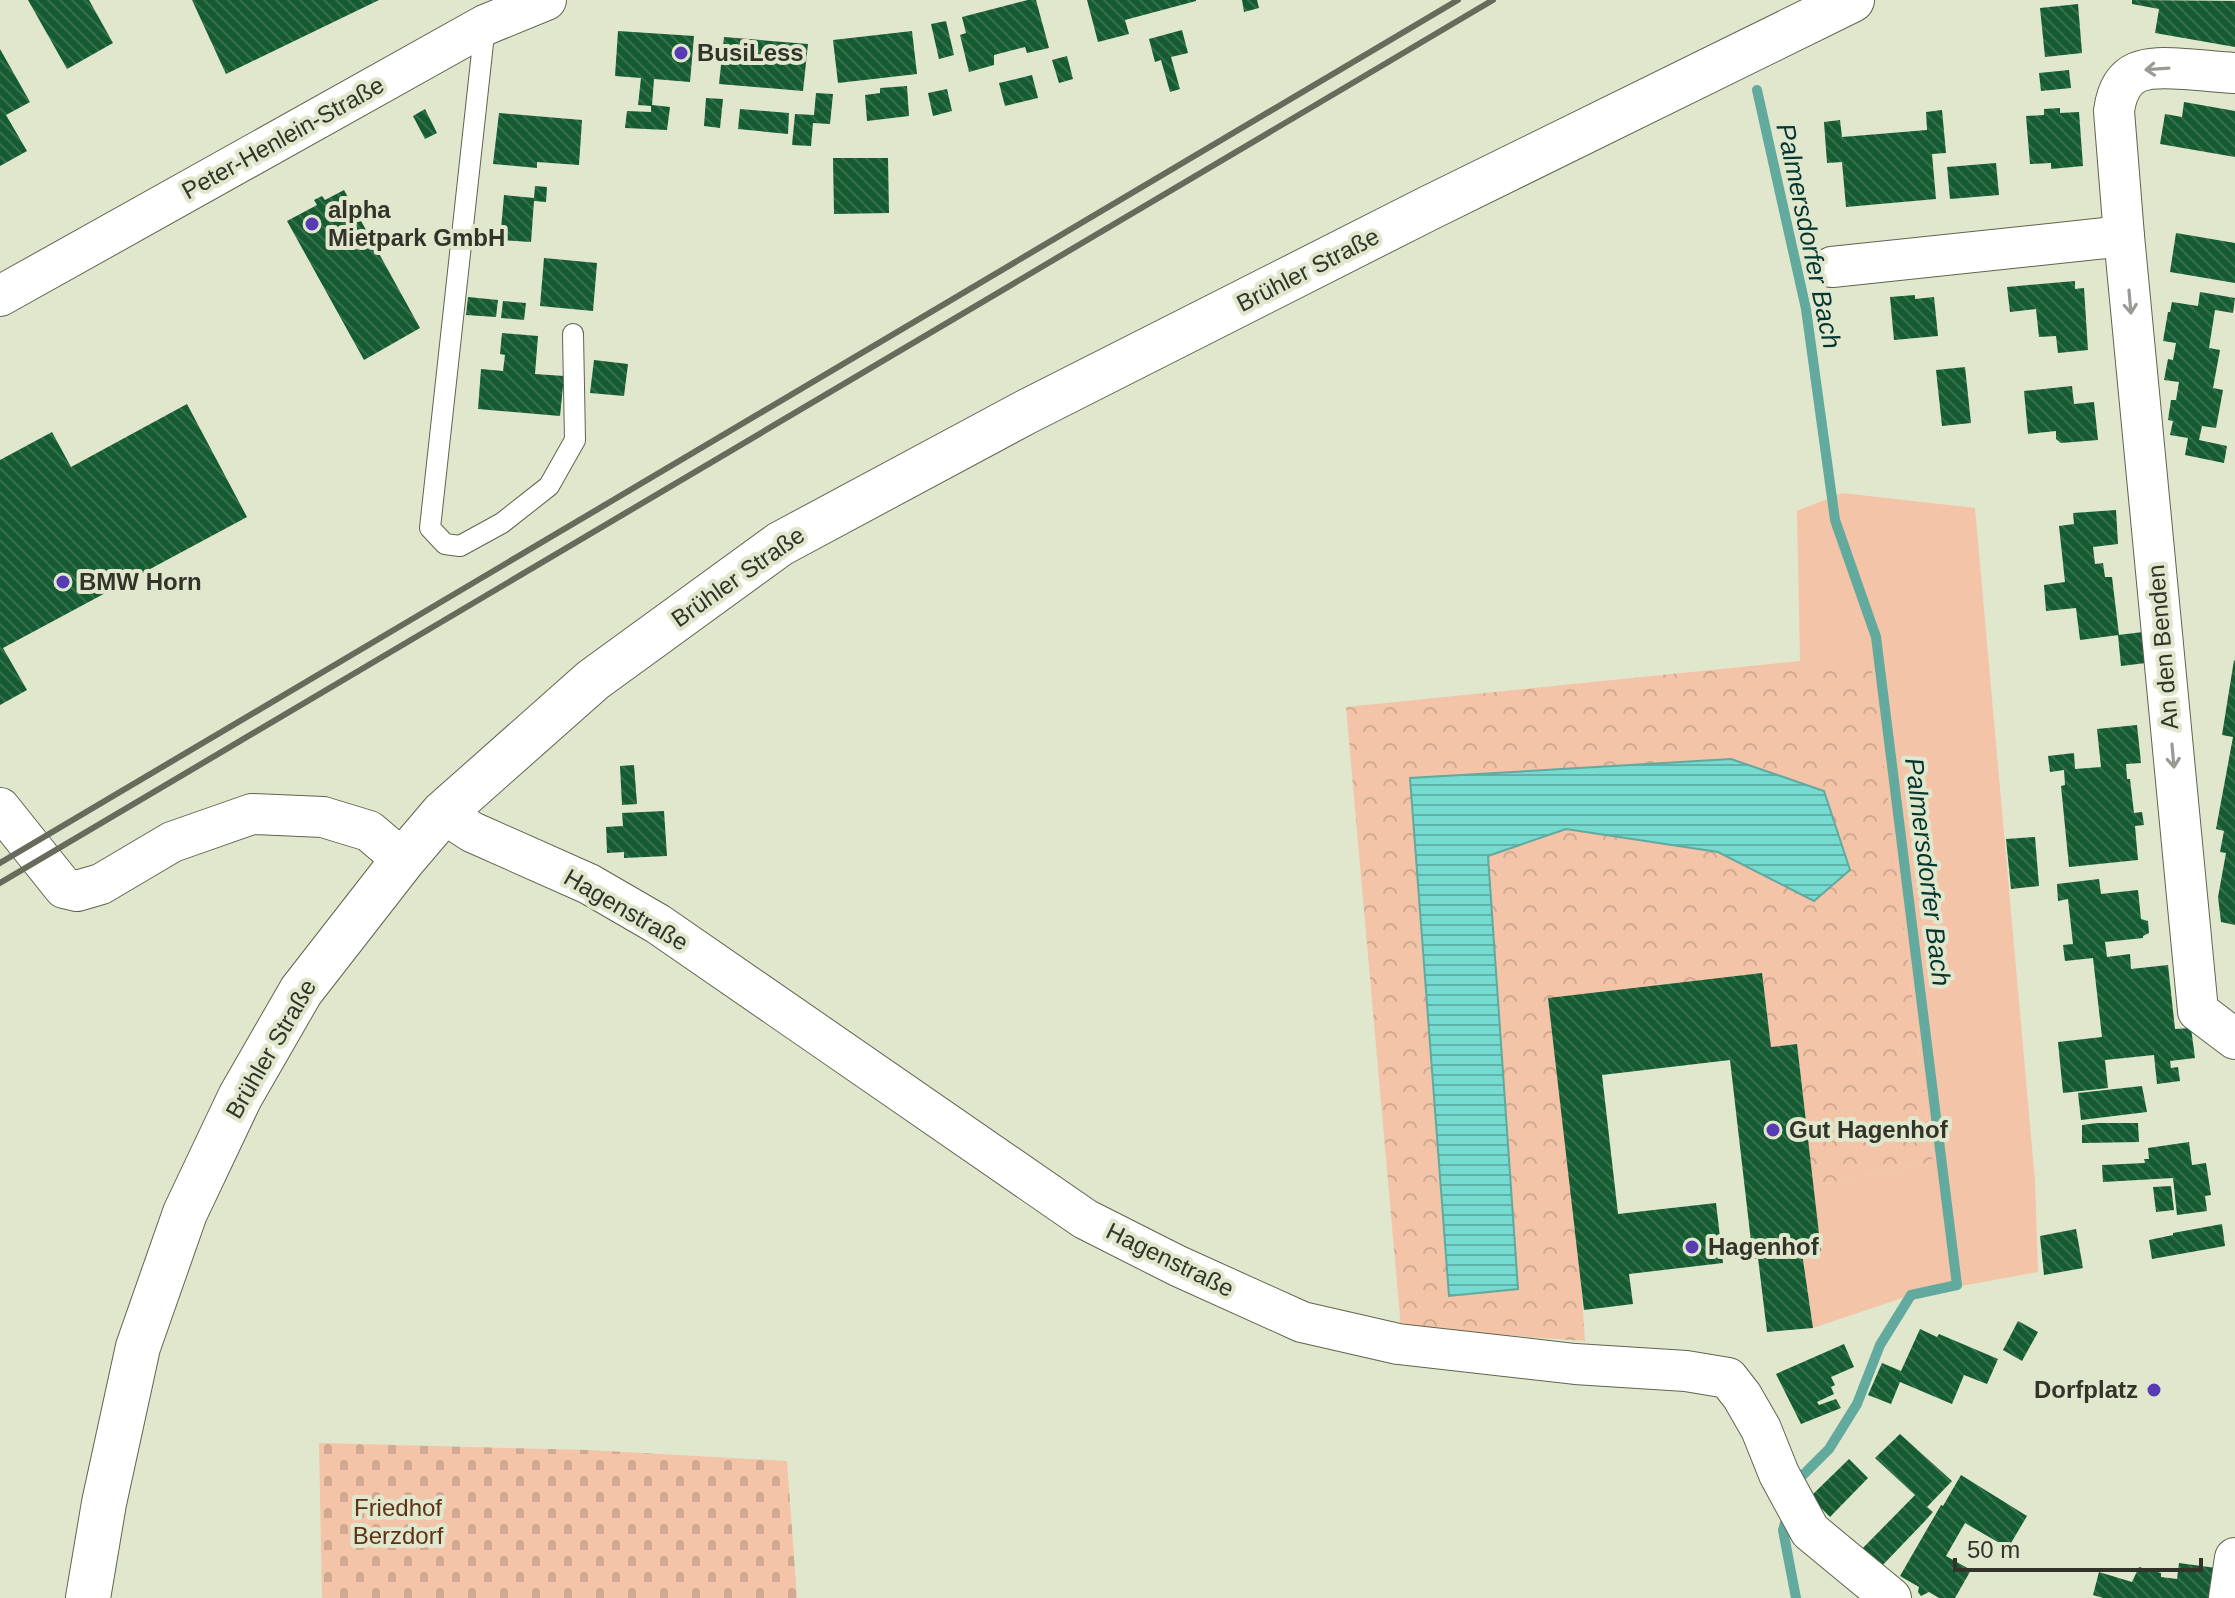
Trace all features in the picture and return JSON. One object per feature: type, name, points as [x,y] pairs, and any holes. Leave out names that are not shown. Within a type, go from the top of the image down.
[{"type":"main road","name":"Brühler Straße","points":[[88,1598],[104,1503],[138,1347],[185,1213],[240,1097],[301,991],[443,813],[593,680],[780,544],[1095,377],[1852,0]]},
{"type":"street","name":"Peter-Henlein-Straße","points":[[11,290],[485,25],[546,0]]},
{"type":"street","name":"An den Benden","points":[[2235,73],[2154,67],[2137,72],[2124,83],[2116,96],[2114,111],[2198,1011],[2235,1039]]},
{"type":"street","points":[[1832,267],[2124,236]]},
{"type":"street","points":[[0,808],[64,888],[77,891],[114,877],[172,842],[252,814],[323,817],[338,821],[369,831],[403,860]]},
{"type":"street","name":"Hagenstraße","points":[[443,813],[472,832],[589,884],[658,924],[1085,1219],[1178,1266],[1302,1322],[1398,1344],[1575,1364],[1686,1371],[1728,1378],[1761,1429],[1779,1474],[1810,1531],[1891,1598]]},
{"type":"street","points":[[2229,1598],[2235,1558]]},
{"type":"lane","points":[[485,25],[430,528],[445,544],[460,546],[502,523],[549,486],[575,440],[573,334]]},
{"type":"green space","points":[[1842,493],[1975,508],[2035,1181],[2038,1272],[1911,1295],[1813,1328],[1802,1253],[1821,1250],[1813,1186],[1933,1162],[1871,662],[1800,661],[1797,511]]},
{"type":"green space","points":[[1800,661],[1871,661],[1933,1162],[1813,1186],[1797,1044],[1771,1047],[1548,998],[1580,1266],[1585,1341],[1401,1328],[1346,707]],"holes":[[[1411,778],[1850,870],[1814,901],[1718,852],[1566,829],[1488,855],[1518,1288]]]},
{"type":"green space","name":"Friedhof Berzdorf","points":[[319,1443],[588,1450],[787,1461],[797,1598],[322,1598]]},
{"type":"water","points":[[1731,759],[1824,791],[1850,870],[1814,901],[1718,852],[1566,829],[1488,856],[1518,1289],[1449,1296],[1410,778]]},
{"type":"building","points":[[28,0],[89,0],[113,43],[67,69]]},
{"type":"building","points":[[192,0],[379,0],[226,74]]},
{"type":"building","points":[[1036,0],[1049,48],[1027,53],[1025,47],[994,55],[994,65],[969,72],[960,35],[966,33],[962,17]]},
{"type":"building","points":[[1087,0],[1196,1],[1125,20],[1129,34],[1098,42]]},
{"type":"building","points":[[1242,0],[1257,0],[1259,8],[1244,12]]},
{"type":"building","points":[[2132,0],[2235,1],[2235,47],[2155,33],[2159,9],[2132,4]]},
{"type":"building","points":[[2078,4],[2082,53],[2045,57],[2040,8]]},
{"type":"building","points":[[946,21],[954,55],[939,59],[931,24]]},
{"type":"building","points":[[1182,30],[1188,53],[1171,57],[1180,89],[1170,92],[1161,60],[1155,62],[1149,39]]},
{"type":"building","points":[[618,31],[694,36],[690,82],[654,79],[652,105],[670,107],[667,130],[625,128],[627,111],[651,112],[651,106],[638,105],[641,78],[615,76]]},
{"type":"building","points":[[912,31],[917,74],[838,83],[833,40]]},
{"type":"building","points":[[724,37],[808,44],[803,91],[719,84]]},
{"type":"building","points":[[0,49],[30,102],[6,115],[27,151],[0,166]]},
{"type":"building","points":[[1067,56],[1073,79],[1059,83],[1052,60]]},
{"type":"building","points":[[2069,70],[2071,88],[2041,91],[2039,73]]},
{"type":"building","points":[[1032,75],[1038,98],[1005,106],[999,83]]},
{"type":"building","points":[[907,86],[909,116],[867,121],[865,95],[880,93],[880,88]]},
{"type":"building","points":[[947,89],[952,111],[933,116],[928,93]]},
{"type":"building","points":[[816,93],[833,94],[830,124],[813,123],[811,146],[792,145],[795,114],[814,115]]},
{"type":"building","points":[[706,98],[723,99],[720,128],[704,126]]},
{"type":"building","points":[[2184,102],[2235,111],[2235,157],[2160,144],[2165,114],[2182,117]]},
{"type":"building","points":[[2060,108],[2060,113],[2079,112],[2083,166],[2051,169],[2051,163],[2030,164],[2026,116],[2044,115],[2044,109]]},
{"type":"building","points":[[425,109],[437,133],[425,139],[413,116]]},
{"type":"building","points":[[740,109],[789,113],[788,134],[738,129]]},
{"type":"building","points":[[1942,110],[1946,153],[1932,154],[1936,199],[1846,207],[1842,162],[1827,163],[1824,122],[1840,120],[1842,137],[1927,130],[1926,112]]},
{"type":"building","points":[[499,113],[582,120],[579,165],[537,162],[537,168],[493,164]]},
{"type":"building","points":[[833,158],[888,158],[889,213],[834,214]]},
{"type":"building","points":[[1996,163],[1999,195],[1950,199],[1947,167]]},
{"type":"building","points":[[535,186],[547,187],[546,202],[534,201],[531,242],[500,240],[504,195],[534,198]]},
{"type":"building","points":[[344,190],[420,328],[364,360],[287,221],[317,205],[314,200],[322,196],[325,200]]},
{"type":"building","points":[[2176,233],[2235,243],[2235,283],[2170,272]]},
{"type":"building","points":[[544,258],[597,263],[593,311],[540,306]]},
{"type":"building","points":[[2075,281],[2075,289],[2084,288],[2088,350],[2058,353],[2056,336],[2039,337],[2036,309],[2010,312],[2007,287]]},
{"type":"building","points":[[2200,292],[2235,298],[2233,313],[2215,310],[2209,348],[2220,350],[2213,388],[2223,390],[2216,428],[2202,426],[2199,440],[2227,446],[2224,463],[2185,455],[2188,438],[2170,435],[2173,421],[2168,420],[2171,400],[2176,400],[2179,382],[2164,380],[2168,359],[2173,360],[2176,343],[2163,341],[2168,312],[2172,302],[2198,306]]},
{"type":"building","points":[[1915,295],[1915,299],[1934,297],[1938,336],[1894,340],[1890,297]]},
{"type":"building","points":[[468,297],[498,300],[496,317],[466,315]]},
{"type":"building","points":[[503,301],[526,303],[524,320],[501,318]]},
{"type":"building","points":[[502,333],[538,336],[535,374],[564,376],[560,416],[478,409],[481,369],[503,371],[505,355],[500,354]]},
{"type":"building","points":[[594,360],[628,364],[624,396],[590,393]]},
{"type":"building","points":[[1965,367],[1971,423],[1942,426],[1936,370]]},
{"type":"building","points":[[2072,386],[2074,404],[2094,402],[2098,440],[2061,443],[2056,439],[2056,431],[2028,434],[2024,391]]},
{"type":"building","name":"BMW Horn","points":[[187,404],[247,517],[3,648],[27,690],[0,705],[0,460],[52,432],[71,467]]},
{"type":"building","points":[[2116,510],[2118,544],[2093,547],[2095,564],[2103,563],[2105,577],[2112,577],[2119,635],[2080,640],[2076,608],[2046,611],[2044,585],[2065,582],[2059,526],[2074,524],[2073,513]]},
{"type":"building","points":[[2143,632],[2146,663],[2121,666],[2118,635]]},
{"type":"building","points":[[2234,660],[2235,925],[2221,922],[2218,897],[2226,853],[2220,852],[2224,831],[2216,829],[2233,737],[2222,735]]},
{"type":"building","points":[[2137,725],[2141,763],[2126,764],[2134,813],[2142,812],[2144,825],[2135,826],[2138,860],[2069,867],[2061,786],[2065,785],[2064,770],[2050,772],[2048,756],[2074,753],[2075,769],[2101,767],[2097,729]]},
{"type":"building","points":[[634,765],[637,804],[622,805],[620,766]]},
{"type":"building","points":[[664,811],[667,856],[624,858],[624,852],[607,853],[606,827],[623,826],[622,813]]},
{"type":"building","points":[[2035,837],[2039,886],[2011,889],[2006,839]]},
{"type":"building","points":[[2099,879],[2101,894],[2138,890],[2141,919],[2148,921],[2149,933],[2143,938],[2105,942],[2107,957],[2130,954],[2131,969],[2168,965],[2175,1029],[2191,1028],[2195,1058],[2170,1061],[2171,1068],[2178,1067],[2180,1081],[2157,1084],[2154,1055],[2105,1060],[2108,1088],[2063,1093],[2058,1042],[2102,1037],[2093,958],[2065,961],[2063,945],[2073,944],[2068,899],[2058,901],[2057,884]]},
{"type":"building","name":"Gut Hagenhof","points":[[1762,973],[1771,1047],[1797,1044],[1821,1251],[1802,1253],[1813,1328],[1767,1332],[1758,1258],[1753,1259],[1730,1060],[1602,1075],[1618,1214],[1716,1203],[1723,1263],[1629,1274],[1633,1304],[1584,1310],[1548,998]]},
{"type":"building","points":[[2142,1086],[2147,1112],[2081,1120],[2078,1093]]},
{"type":"building","points":[[2138,1123],[2139,1142],[2082,1143],[2082,1125]]},
{"type":"building","points":[[2189,1142],[2192,1165],[2206,1163],[2211,1195],[2205,1196],[2207,1211],[2177,1215],[2173,1178],[2103,1182],[2102,1165],[2145,1163],[2144,1159],[2149,1159],[2148,1148]]},
{"type":"building","points":[[2171,1186],[2174,1210],[2156,1212],[2153,1187]]},
{"type":"building","points":[[2222,1224],[2225,1246],[2152,1259],[2149,1240]]},
{"type":"building","points":[[2076,1229],[2083,1268],[2044,1275],[2040,1236]]},
{"type":"building","points":[[2018,1321],[2038,1332],[2022,1361],[2003,1350]]},
{"type":"building","points":[[1920,1329],[1998,1359],[1987,1384],[1964,1375],[1952,1404],[1900,1382],[1891,1404],[1868,1395],[1882,1363],[1901,1371]]},
{"type":"building","points":[[1844,1344],[1854,1367],[1831,1377],[1835,1385],[1831,1387],[1834,1394],[1817,1402],[1819,1405],[1836,1399],[1841,1408],[1801,1424],[1776,1374]]},
{"type":"building","points":[[1900,1434],[1952,1481],[1927,1507],[1933,1512],[1878,1570],[1859,1552],[1915,1495],[1875,1458]]},
{"type":"building","points":[[1849,1459],[1868,1478],[1830,1517],[1810,1497]]},
{"type":"building","points":[[1961,1475],[2027,1516],[2008,1548],[1965,1523],[1946,1556],[1971,1570],[1955,1598],[1939,1598],[1929,1592],[1921,1596],[1919,1587],[1900,1576]]},
{"type":"building","points":[[2179,1563],[2216,1568],[2212,1598],[2103,1598],[2093,1595],[2099,1572],[2132,1582],[2139,1567],[2161,1573],[2161,1577],[2177,1579]]},
{"type":"waterway","name":"Palmersdorfer Bach","points":[[1757,90],[1806,309],[1835,520],[1876,637],[1957,1285],[1911,1295],[1880,1345],[1857,1404],[1829,1449],[1796,1485]]},
{"type":"waterway","name":"Palmersdorfer Bach","points":[[1787,1516],[1783,1530],[1796,1598]]},
{"type":"railway","points":[[0,863],[1458,0]]},
{"type":"railway","points":[[0,883],[1493,0]]},
{"type":"place","name":"BusiLess","points":[[681,53]]},
{"type":"place","name":"alpha Mietpark GmbH","points":[[312,224]]},
{"type":"place","name":"BMW Horn","points":[[63,582]]},
{"type":"place","name":"Gut Hagenhof","points":[[1773,1130]]},
{"type":"place","name":"Hagenhof","points":[[1692,1247]]},
{"type":"place","name":"Dorfplatz","points":[[2154,1390]]}]
